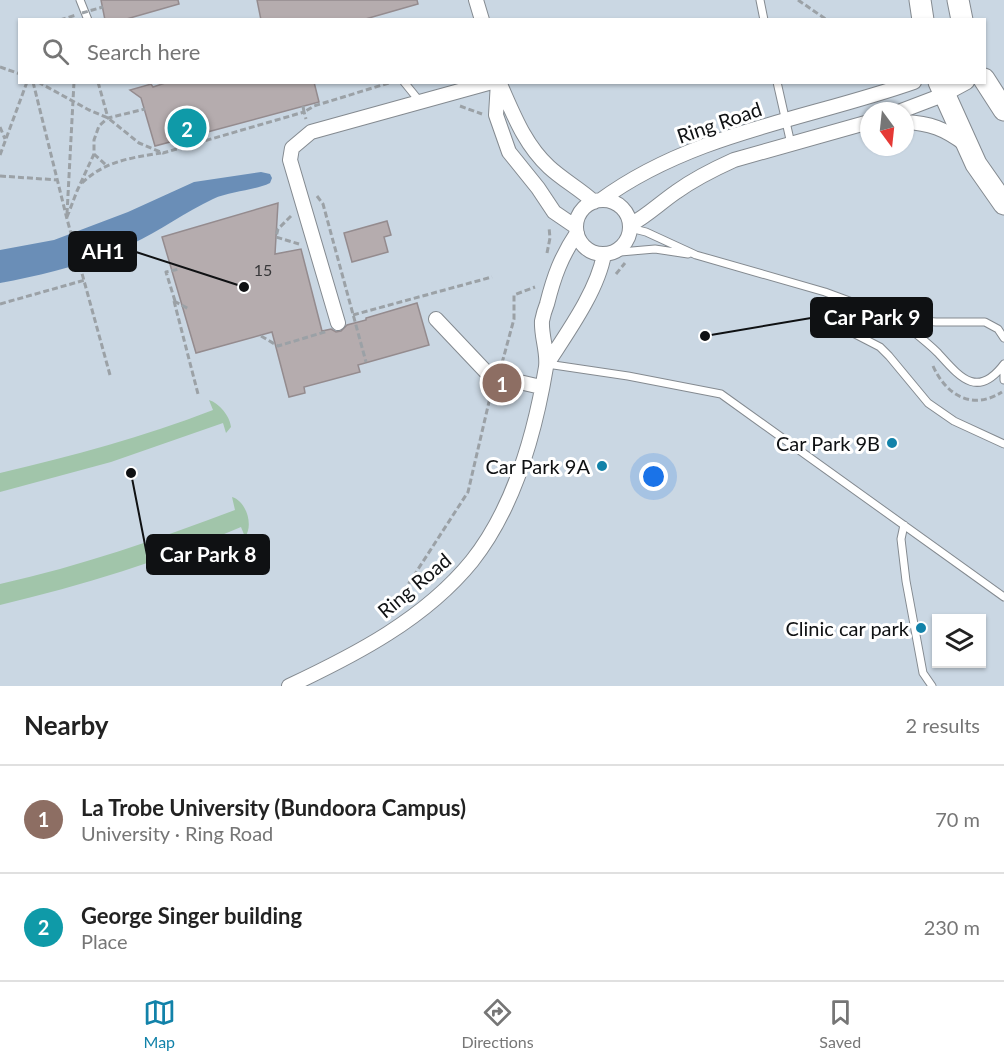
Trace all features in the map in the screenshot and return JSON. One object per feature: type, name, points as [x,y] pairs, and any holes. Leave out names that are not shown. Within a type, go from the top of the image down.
[{"type":"main road","points":[[918,0],[922,18]]},
{"type":"main road","points":[[958,0],[962,18]]},
{"type":"main road","points":[[986,82],[1004,110]]},
{"type":"main road","points":[[941,89],[976,164],[1004,204]]},
{"type":"street","points":[[476,0],[481,18]]},
{"type":"street","points":[[916,18],[918,0]]},
{"type":"street","points":[[336,326],[290,160],[292,148],[311,132],[485,84]]},
{"type":"street","points":[[499,84],[496,115],[509,152],[554,212],[576,230],[584,246],[597,253],[607,253],[624,244],[630,226],[627,215],[611,202],[597,201],[548,167],[527,142],[500,84]]},
{"type":"street","name":"Ring Road","points":[[858,99],[877,84]]},
{"type":"street","name":"Ring Road","points":[[597,201],[658,164],[785,120],[907,84]]},
{"type":"street","points":[[914,104],[941,89],[960,84]]},
{"type":"street","points":[[914,123],[947,130],[966,145]]},
{"type":"street","name":"Ring Road","points":[[630,226],[678,191],[734,160],[860,125]]},
{"type":"street","points":[[509,152],[527,142]]},
{"type":"street","points":[[576,230],[583,209],[597,201]]},
{"type":"street","name":"Ring Road","points":[[289,686],[368,646],[398,627],[446,588],[471,561],[487,539],[507,503],[525,459],[546,364],[542,321],[562,255],[576,230]]},
{"type":"street","name":"Ring Road","points":[[546,364],[568,332],[602,269],[607,253]]},
{"type":"street","points":[[436,319],[489,375],[541,387]]},
{"type":"lane","points":[[80,0],[87,18]]},
{"type":"lane","points":[[760,0],[764,18]]},
{"type":"lane","points":[[406,84],[421,103]]},
{"type":"lane","points":[[777,84],[791,144]]},
{"type":"lane","points":[[630,226],[696,255]]},
{"type":"lane","points":[[607,253],[655,249],[696,255],[825,292],[898,319],[985,322],[998,329],[1004,338]]},
{"type":"lane","points":[[898,319],[924,341],[956,374],[966,380],[977,382],[986,380],[1004,364]]},
{"type":"lane","points":[[849,331],[880,347],[890,356],[928,403],[954,421],[1004,444]]},
{"type":"lane","points":[[546,364],[628,376],[721,394],[1004,597]]},
{"type":"lane","points":[[1004,369],[1004,380]]},
{"type":"lane","points":[[904,525],[901,539],[906,581],[924,673],[932,686]]},
{"type":"path","points":[[798,0],[824,18]]},
{"type":"path","points":[[82,13],[103,7]]},
{"type":"path","points":[[67,18],[77,15]]},
{"type":"path","points":[[0,67],[18,73]]},
{"type":"path","points":[[0,155],[26,84]]},
{"type":"path","points":[[34,84],[67,219],[110,375]]},
{"type":"path","points":[[42,84],[108,118],[139,143],[163,153]]},
{"type":"path","points":[[67,219],[74,84]]},
{"type":"path","points":[[99,84],[108,118]]},
{"type":"path","points":[[80,185],[93,172],[106,165],[134,157],[163,153],[304,112],[314,106],[386,84]]},
{"type":"path","points":[[303,106],[311,132]]},
{"type":"path","points":[[67,219],[94,154],[94,140],[99,126],[108,118],[145,109]]},
{"type":"path","points":[[0,127],[6,140]]},
{"type":"path","points":[[94,154],[106,165]]},
{"type":"path","points":[[0,176],[59,180]]},
{"type":"path","points":[[312,192],[322,204],[366,362]]},
{"type":"path","points":[[303,206],[278,230],[276,237],[306,246],[315,245]]},
{"type":"path","points":[[602,269],[615,275],[623,264],[632,260]]},
{"type":"path","points":[[179,269],[166,272],[198,394]]},
{"type":"path","points":[[353,315],[492,277]]},
{"type":"path","points":[[0,303],[85,280]]},
{"type":"path","points":[[174,302],[189,309]]},
{"type":"path","points":[[261,336],[278,346],[336,326]]},
{"type":"path","points":[[932,364],[939,380],[956,395],[976,400],[990,398],[1004,391]]},
{"type":"shaded area","points":[[0,0],[1004,0],[1004,686],[0,686]]},
{"type":"green space","points":[[209,400],[220,407],[229,419],[231,427],[226,433],[223,423],[111,462],[0,492],[0,473],[108,445],[187,420],[213,410]]},
{"type":"green space","points":[[232,497],[245,508],[249,520],[245,537],[241,527],[182,551],[122,571],[0,605],[0,584],[119,551],[235,510]]},
{"type":"water","points":[[261,172],[270,174],[272,178],[270,183],[213,199],[117,251],[68,268],[0,283],[0,250],[54,240],[128,212],[194,182]]},
{"type":"building","points":[[101,0],[178,0],[179,4],[130,18],[105,18]]},
{"type":"building","points":[[257,0],[417,0],[418,4],[369,18],[261,18]]},
{"type":"building","points":[[151,84],[153,87],[162,84],[314,84],[319,102],[155,146],[141,98],[130,90]]},
{"type":"building","points":[[278,203],[275,254],[301,249],[322,331],[331,329],[336,332],[341,331],[347,325],[366,320],[366,318],[417,303],[429,345],[358,365],[360,372],[304,387],[305,393],[289,397],[272,332],[196,353],[162,237]]},
{"type":"building","points":[[387,221],[391,235],[384,237],[388,252],[352,262],[344,233]]},
{"type":"place","name":"George Singer building","points":[[187,128]]},
{"type":"place","name":"AH1","points":[[244,287]]},
{"type":"place","name":"Car Park 9","points":[[705,336]]},
{"type":"place","name":"La Trobe University (Bundoora Campus)","points":[[502,383]]},
{"type":"place","name":"Car Park 9B","points":[[892,443]]},
{"type":"place","name":"Car Park 9A","points":[[602,466]]},
{"type":"place","name":"Car Park 8","points":[[131,473]]},
{"type":"place","name":"Clinic car park","points":[[921,628]]}]
